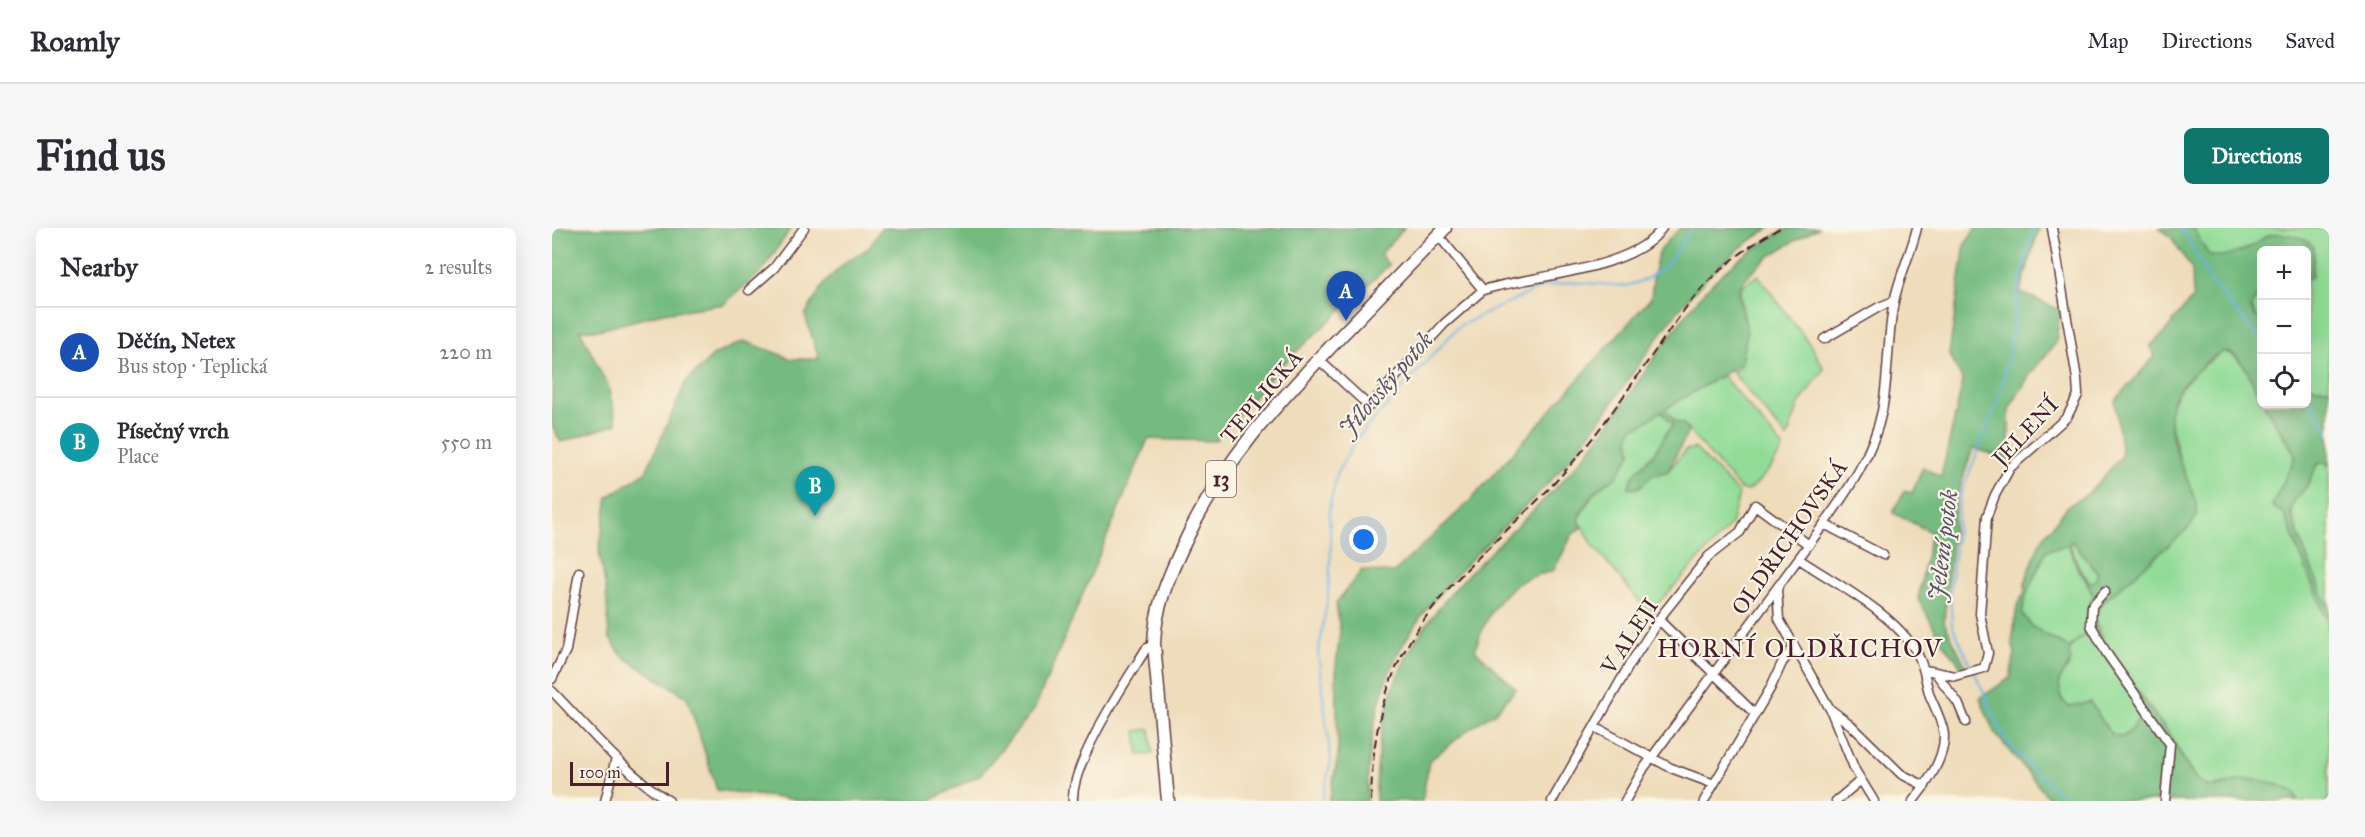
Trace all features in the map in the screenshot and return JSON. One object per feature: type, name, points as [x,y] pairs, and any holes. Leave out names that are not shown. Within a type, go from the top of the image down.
[{"type":"main road","name":"TEPLICKÁ","points":[[1168,801],[1154,644],[1158,604],[1177,558],[1199,514],[1256,428],[1442,231]]},
{"type":"street","points":[[749,290],[774,268],[804,228]]},
{"type":"street","points":[[1319,360],[1369,406],[1444,324],[1483,290],[1523,279],[1586,268],[1626,256],[1655,239],[1662,228]]},
{"type":"street","name":"OLDŘICHOVSKÁ","points":[[1625,801],[1652,757],[1799,559],[1853,481],[1875,437],[1884,394],[1894,302],[1917,228]]},
{"type":"street","name":"JELENÍ","points":[[1925,670],[1955,676],[1984,668],[1988,653],[1980,614],[1987,516],[1995,495],[2010,468],[2067,417],[2078,395],[2052,228]]},
{"type":"street","points":[[1442,231],[1483,290]]},
{"type":"street","points":[[1824,339],[1879,307],[1894,302]]},
{"type":"street","name":"V ALEJI","points":[[1552,801],[1630,664],[1659,620],[1709,556],[1740,532],[1755,505],[1809,545]]},
{"type":"street","points":[[1824,524],[1883,555]]},
{"type":"street","points":[[1799,559],[1893,622],[1916,652],[1925,670],[1929,691],[1944,735],[1936,766],[1913,801]]},
{"type":"street","points":[[552,679],[566,650],[579,572]]},
{"type":"street","points":[[1777,589],[1779,619],[1793,648],[1830,708],[1861,780],[1874,801]]},
{"type":"street","points":[[2105,591],[2092,606],[2091,625],[2107,654],[2170,744],[2165,801]]},
{"type":"street","points":[[1659,620],[1754,713]]},
{"type":"street","points":[[1073,801],[1079,771],[1093,738],[1146,649],[1154,644]]},
{"type":"street","points":[[1704,801],[1770,689],[1782,663],[1793,648]]},
{"type":"street","points":[[1935,672],[1958,703],[1966,722]]},
{"type":"street","points":[[552,691],[642,783],[669,801]]},
{"type":"street","points":[[1830,708],[1851,725],[1901,774],[1925,786]]},
{"type":"street","points":[[1595,727],[1671,768],[1714,784]]},
{"type":"street","points":[[605,801],[616,758]]},
{"type":"street","points":[[1836,801],[1861,780]]},
{"type":"green space","points":[[552,228],[791,228],[762,271],[724,304],[663,313],[599,330],[580,330],[608,387],[617,424],[561,442],[552,426]]},
{"type":"green space","points":[[881,228],[1404,228],[1380,255],[1389,265],[1278,369],[1215,441],[1148,439],[1034,710],[980,775],[929,801],[806,801],[717,790],[687,697],[622,656],[609,637],[606,589],[599,551],[608,497],[646,472],[686,382],[714,355],[744,341],[792,359],[819,359],[805,315],[825,282],[848,260],[869,248]]},
{"type":"green space","points":[[1681,228],[1770,228],[1737,251],[1707,277],[1656,339],[1610,406],[1561,469],[1455,576],[1417,622],[1392,666],[1379,703],[1371,742],[1367,801],[1329,801],[1338,756],[1336,666],[1340,631],[1336,603],[1362,570],[1393,573],[1468,503],[1651,298],[1655,266],[1660,252]]},
{"type":"green space","points":[[1789,228],[1818,228],[1784,247],[1759,265],[1742,285],[1739,300],[1747,332],[1742,363],[1665,409],[1676,422],[1683,424],[1688,432],[1668,471],[1653,475],[1638,488],[1629,488],[1635,473],[1654,453],[1673,425],[1661,411],[1631,430],[1629,438],[1631,453],[1615,478],[1594,493],[1580,513],[1578,521],[1582,527],[1572,535],[1554,570],[1522,581],[1505,594],[1492,611],[1475,650],[1516,689],[1495,712],[1429,761],[1422,801],[1376,801],[1380,743],[1393,687],[1409,652],[1425,627],[1462,581],[1547,497],[1585,455],[1666,341],[1709,286],[1741,258]]},
{"type":"green space","points":[[1976,228],[2039,228],[2020,292],[2060,310],[2056,343],[2031,373],[2009,409],[2009,460],[1973,448],[1956,499],[1944,622],[1967,669],[1963,669],[1941,640],[1918,599],[1931,532],[1893,513],[1904,491],[1912,493],[1923,467],[1941,477],[1963,381],[1949,354],[1965,244]]},
{"type":"green space","points":[[2159,228],[2193,228],[2208,254],[2213,256],[2244,250],[2265,237],[2277,234],[2299,237],[2314,248],[2311,278],[2311,246],[2257,246],[2257,297],[2251,308],[2257,317],[2257,391],[2247,370],[2237,357],[2224,352],[2210,359],[2179,389],[2172,402],[2170,422],[2178,456],[2196,501],[2196,517],[2185,531],[2100,605],[2094,622],[2106,648],[2171,737],[2189,770],[2199,781],[2214,787],[2241,780],[2262,781],[2294,792],[2298,801],[2051,801],[1994,732],[1980,698],[2010,678],[2015,653],[2012,642],[2017,607],[2025,591],[2025,582],[2040,542],[2067,507],[2089,493],[2122,456],[2115,401],[2155,356],[2150,346],[2163,334],[2193,297],[2192,269],[2171,237]],"holes":[[[2072,541],[2097,572],[2097,578],[2089,582],[2079,568],[2069,544]],[[2068,545],[2078,569],[2087,581],[2093,597],[2088,607],[2086,633],[2069,648],[2034,628],[2022,615],[2025,598],[2046,551]],[[2084,635],[2090,637],[2125,684],[2139,711],[2136,723],[2122,737],[2111,734],[2090,702],[2069,707],[2061,699],[2059,681],[2071,661],[2070,649]]]},
{"type":"green space","points":[[2193,228],[2329,228],[2329,388],[2315,388],[2311,384],[2311,276],[2314,254],[2311,246],[2306,246],[2297,238],[2286,236],[2264,242],[2231,256],[2219,257],[2208,254]]},
{"type":"green space","points":[[1758,275],[1813,349],[1824,369],[1799,404],[1787,438],[1732,372],[1742,363],[1742,348],[1747,334],[1740,292],[1742,286]]},
{"type":"green space","points":[[2257,294],[2257,317],[2252,309]]},
{"type":"green space","points":[[2222,352],[2236,358],[2248,372],[2257,389],[2257,408],[2266,408],[2294,453],[2294,460],[2272,506],[2284,514],[2329,626],[2329,801],[2298,801],[2294,792],[2240,780],[2212,787],[2204,785],[2194,776],[2171,737],[2105,645],[2094,619],[2100,605],[2185,531],[2196,517],[2197,505],[2181,464],[2170,421],[2170,408],[2179,390],[2194,373]]},
{"type":"green space","points":[[1722,375],[1783,447],[1768,471],[1757,484],[1747,491],[1740,489],[1683,424],[1676,422],[1664,409]]},
{"type":"green space","points":[[2311,384],[2315,388],[2329,388],[2329,465],[2323,462],[2317,465],[2307,486],[2294,501],[2291,514],[2329,609],[2329,626],[2284,514],[2272,506],[2295,457],[2292,448],[2266,408],[2311,408]]},
{"type":"green space","points":[[1661,411],[1673,424],[1655,453],[1637,473],[1629,488],[1634,489],[1653,475],[1668,471],[1686,450],[1695,448],[1739,494],[1731,525],[1649,613],[1593,545],[1578,519],[1594,493],[1610,481],[1627,460],[1631,453],[1629,438],[1631,430]]},
{"type":"green space","points":[[2323,462],[2329,465],[2329,609],[2313,573],[2292,514],[2294,500],[2305,487],[2315,468]]},
{"type":"green space","points":[[2072,541],[2097,572],[2097,578],[2092,582],[2089,582],[2079,568],[2069,543]]},
{"type":"green space","points":[[2068,545],[2093,597],[2084,635],[2090,637],[2117,673],[2132,694],[2139,711],[2134,726],[2122,737],[2111,734],[2090,702],[2069,707],[2064,702],[2058,686],[2061,676],[2069,666],[2069,648],[2034,628],[2022,614],[2025,598],[2046,551]]},
{"type":"green space","points":[[1150,729],[1153,754],[1139,755],[1136,731]]},
{"type":"waterway","name":"Jílovský potok","points":[[1322,801],[1331,761],[1318,654],[1328,596],[1331,551],[1329,509],[1337,473],[1357,438],[1459,326],[1542,287],[1571,282],[1626,286],[1645,280],[1665,267],[1692,228]]},
{"type":"waterway","name":"Jelení potok","points":[[1972,668],[1952,625],[1950,594],[1960,496],[1999,398],[2009,355],[2017,293],[2034,228]]},
{"type":"waterway","points":[[2179,228],[2183,230],[2210,280],[2257,336]]},
{"type":"waterway","points":[[2311,402],[2329,434]]},
{"type":"waterway","name":"Jelení potok","points":[[1975,673],[2006,742],[2034,771],[2069,801]]},
{"type":"railway","points":[[1371,801],[1375,743],[1388,687],[1395,669],[1420,626],[1458,578],[1578,456],[1703,287],[1735,258],[1780,228]]},
{"type":"place","name":"Děčín, Netex","points":[[1346,321]]},
{"type":"place","name":"Písečný vrch","points":[[815,516]]},
{"type":"district","name":"HORNÍ OLDŘICHOV","points":[[1800,648]]}]
